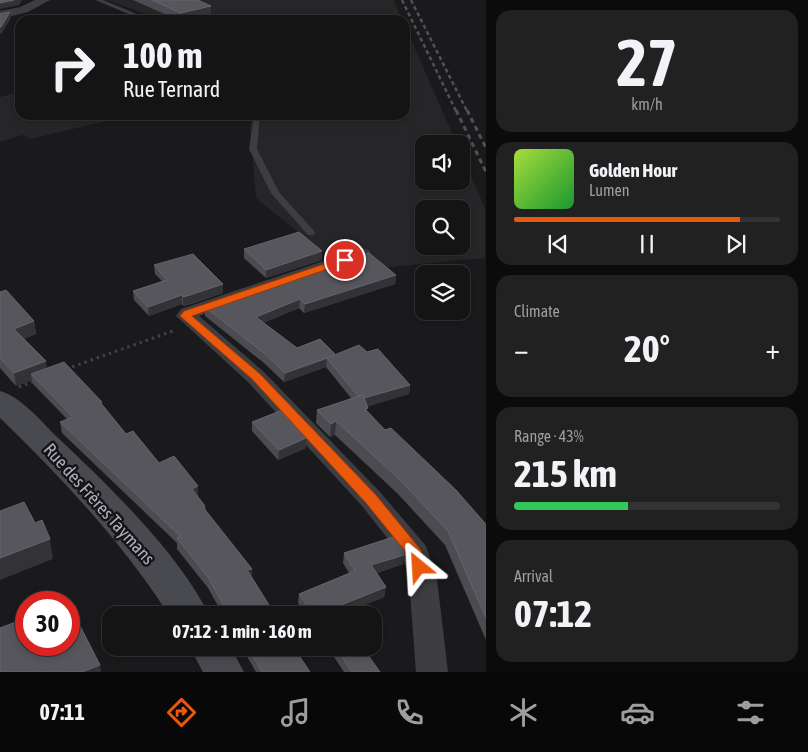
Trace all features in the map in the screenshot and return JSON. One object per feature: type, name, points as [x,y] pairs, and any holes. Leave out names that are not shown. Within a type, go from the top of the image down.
[{"type":"street","points":[[0,16],[24,10],[44,0]]},
{"type":"street","points":[[362,254],[188,313],[186,316],[192,324],[256,377],[371,499],[416,554],[423,579],[432,672]]},
{"type":"street","name":"Rue des Frères Taymans","points":[[8,394],[25,424],[115,517],[154,564],[184,606]]},
{"type":"street","points":[[215,656],[224,672]]},
{"type":"lane","points":[[98,0],[136,15]]},
{"type":"lane","points":[[256,120],[253,149],[274,193],[311,233]]},
{"type":"path","points":[[57,373],[192,324]]},
{"type":"path","points":[[8,394],[40,379]]},
{"type":"shaded area","points":[[107,0],[394,0],[400,15],[148,15]]},
{"type":"shaded area","points":[[410,37],[453,135],[415,135],[415,190],[470,190],[470,174],[485,208],[485,258],[378,268],[352,246],[324,253],[256,198],[250,127],[252,120],[410,120]]},
{"type":"shaded area","points":[[15,93],[15,120],[111,120],[30,139],[23,135],[0,142],[0,97]]},
{"type":"building","points":[[0,0],[14,0],[0,3]]},
{"type":"building","points":[[152,0],[198,0],[211,6],[181,13]]},
{"type":"building","points":[[10,12],[1,27],[0,27],[0,14]]},
{"type":"building","points":[[299,232],[322,251],[266,270],[244,249]]},
{"type":"building","points":[[369,253],[396,275],[305,304],[300,299],[256,317],[297,348],[320,339],[336,355],[285,373],[265,354],[205,307],[281,284],[279,282]]},
{"type":"building","points":[[193,254],[223,284],[183,297],[182,295],[148,307],[133,291],[167,280],[154,265]]},
{"type":"building","points":[[6,290],[34,321],[14,329],[46,361],[14,373],[0,358],[0,292]]},
{"type":"building","points":[[359,345],[367,352],[378,349],[410,385],[364,398],[363,395],[358,396],[327,358]]},
{"type":"building","points":[[64,362],[102,402],[100,402],[126,434],[133,431],[159,463],[174,456],[198,486],[192,489],[205,506],[203,507],[252,569],[247,570],[269,605],[224,606],[208,577],[177,538],[180,536],[60,422],[73,417],[31,374]]},
{"type":"building","points":[[363,395],[368,408],[365,409],[385,430],[391,428],[456,490],[486,525],[486,618],[448,531],[400,480],[336,421],[331,424],[317,410]]},
{"type":"building","points":[[280,411],[306,438],[279,450],[252,422]]},
{"type":"building","points":[[24,502],[35,523],[42,520],[50,539],[0,558],[0,511]]},
{"type":"building","points":[[393,537],[403,549],[404,555],[371,565],[386,587],[338,606],[307,606],[299,594],[355,571],[344,553]]},
{"type":"building","points":[[15,622],[15,656],[80,656],[80,626],[100,665],[82,672],[0,672],[0,628]]},
{"type":"building","points":[[253,656],[299,656],[310,672],[262,672]]},
{"type":"building","points":[[341,656],[369,656],[380,672],[352,672]]},
{"type":"railway","points":[[402,0],[409,15]]},
{"type":"railway","points":[[411,0],[467,111]]},
{"type":"railway","points":[[410,16],[456,111]]},
{"type":"railway","points":[[456,110],[486,172]]},
{"type":"railway","points":[[467,110],[486,148]]},
{"type":"route","points":[[345,260],[188,313],[186,316],[192,324],[256,377],[371,499],[416,554],[419,567]]}]
